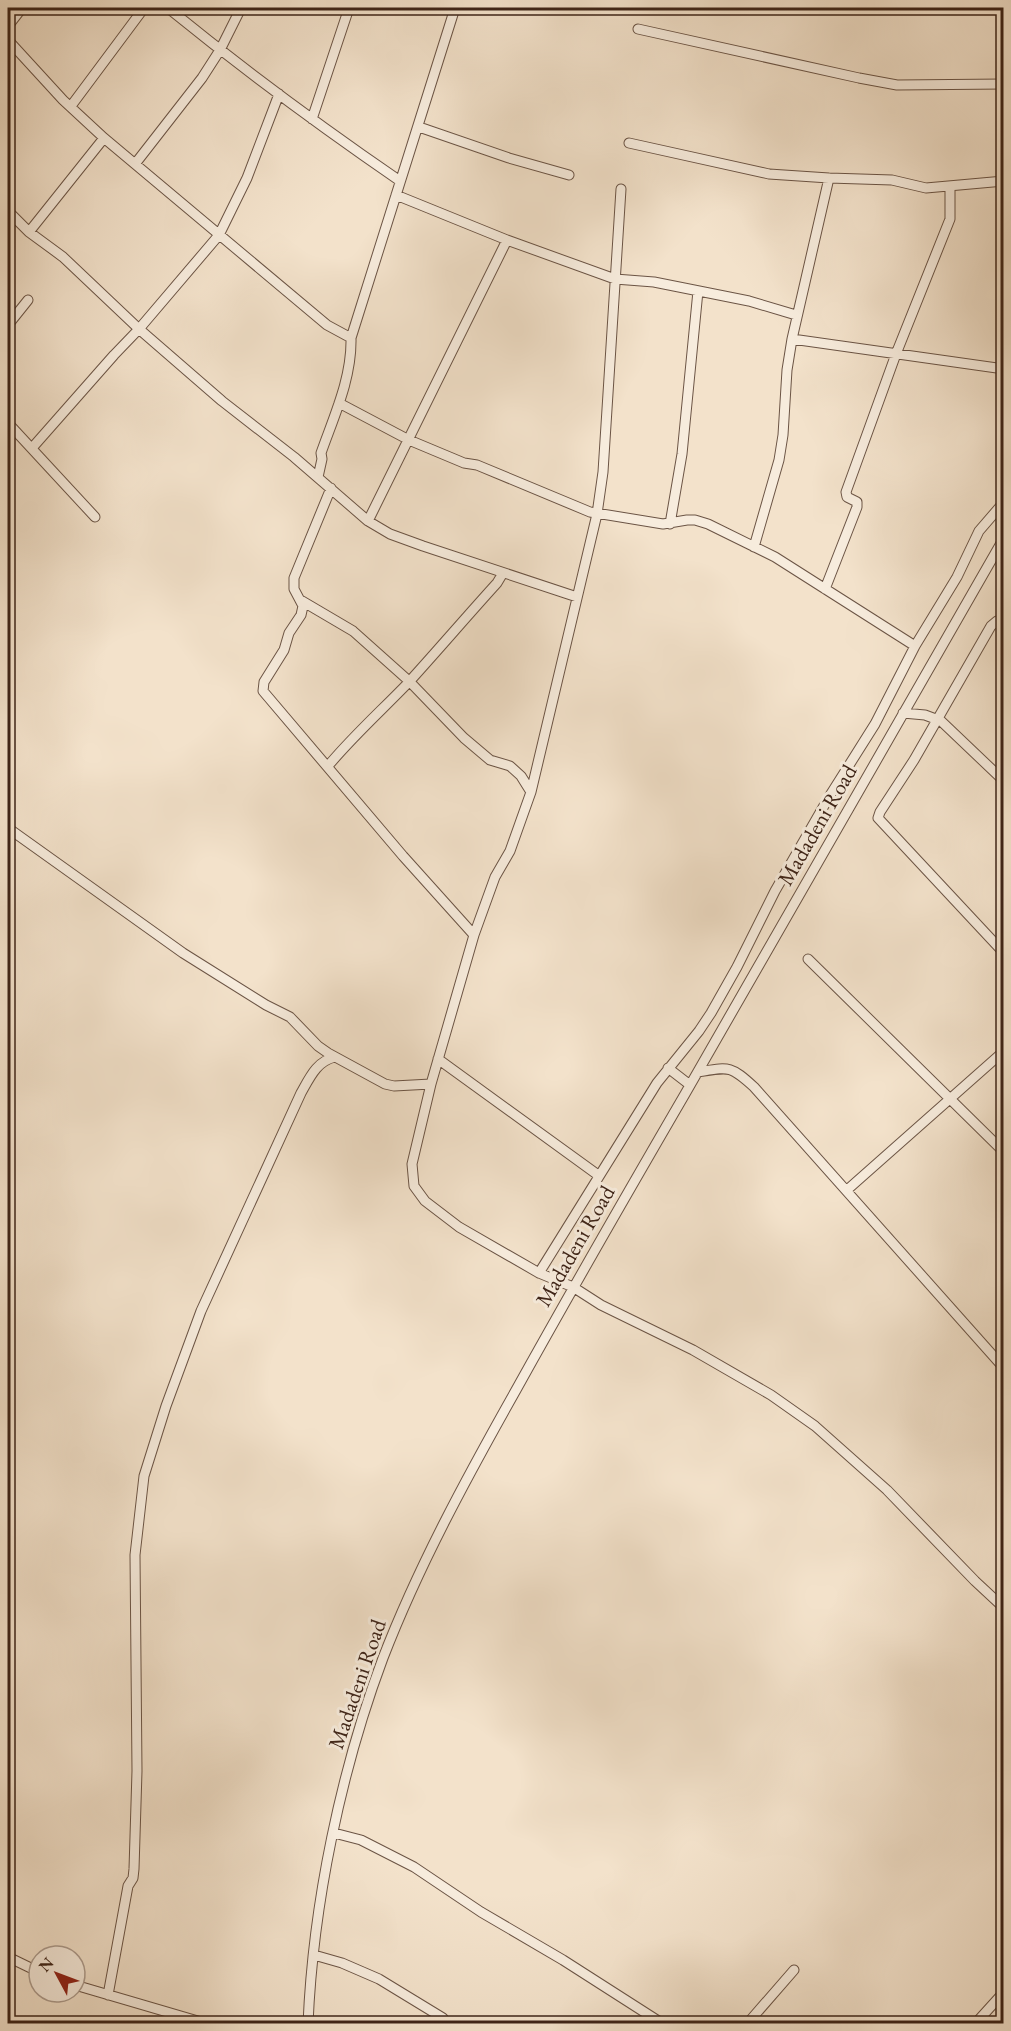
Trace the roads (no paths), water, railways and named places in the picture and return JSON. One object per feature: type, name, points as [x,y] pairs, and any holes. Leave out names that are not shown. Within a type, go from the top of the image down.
[{"type":"street","points":[[8,26],[22,8]]},
{"type":"street","points":[[70,106],[144,8]]},
{"type":"street","points":[[168,8],[312,119],[400,181]]},
{"type":"street","points":[[135,164],[202,78],[220,50],[241,8]]},
{"type":"street","points":[[312,119],[349,8]]},
{"type":"street","points":[[318,477],[321,453],[352,357],[351,338],[455,8]]},
{"type":"street","points":[[638,29],[897,85],[1004,84]]},
{"type":"street","points":[[8,40],[70,106],[104,138],[327,325],[351,338]]},
{"type":"street","points":[[32,448],[139,329],[219,235],[247,178],[279,94]]},
{"type":"street","points":[[419,127],[509,158],[569,175]]},
{"type":"street","points":[[29,232],[104,138]]},
{"type":"street","points":[[629,143],[769,174],[892,180],[926,188],[1004,181]]},
{"type":"street","points":[[754,547],[780,452],[787,370],[796,315],[829,178]]},
{"type":"street","points":[[825,589],[857,507],[857,502],[847,497],[846,492],[896,354],[950,219],[950,186]]},
{"type":"street","points":[[621,189],[603,472],[597,514],[531,792],[510,851],[495,877],[474,935],[431,1084],[411,1164],[414,1186],[418,1195],[432,1208],[459,1227],[539,1273],[573,1287],[601,1305],[702,1355],[771,1395],[815,1426],[887,1490],[1004,1608]]},
{"type":"street","points":[[396,195],[507,240],[615,279],[654,282],[749,301],[796,315]]},
{"type":"street","points":[[8,211],[29,232],[63,257],[139,329],[222,400],[332,488],[368,521],[390,534],[577,597]]},
{"type":"street","points":[[368,521],[507,240]]},
{"type":"street","points":[[670,524],[682,454],[698,291]]},
{"type":"street","points":[[8,325],[28,300]]},
{"type":"street","points":[[792,339],[1004,369]]},
{"type":"street","points":[[339,403],[409,440],[597,514],[670,524],[695,520],[775,557],[915,646]]},
{"type":"street","points":[[8,423],[95,517]]},
{"type":"street","points":[[332,488],[294,578],[294,589],[303,606],[301,615],[289,633],[279,659],[262,686],[266,696],[474,935]]},
{"type":"street","points":[[539,1273],[598,1175],[668,1068],[711,1013],[780,881],[829,797],[867,739],[915,646],[957,577],[979,531],[1004,502]]},
{"type":"street","name":"Madadeni Road","points":[[308,2024],[324,1874],[362,1721],[408,1598],[465,1481],[573,1287],[1004,538]]},
{"type":"street","points":[[328,766],[351,738],[370,722],[409,681],[497,583],[503,573]]},
{"type":"street","points":[[302,601],[354,631],[409,681],[464,738],[490,760],[510,766],[521,776],[531,792]]},
{"type":"street","points":[[1002,619],[991,626],[878,818],[1004,953]]},
{"type":"street","points":[[903,712],[937,718],[1004,781]]},
{"type":"street","points":[[8,828],[183,953],[266,1005],[290,1017],[318,1046],[335,1057],[385,1084],[394,1086],[431,1084]]},
{"type":"street","points":[[808,958],[1004,1152]]},
{"type":"street","points":[[847,1190],[1004,1051]]},
{"type":"street","points":[[108,1995],[128,1886],[133,1878],[137,1771],[135,1555],[148,1461],[201,1311],[301,1093],[318,1065],[326,1059],[335,1057]]},
{"type":"street","points":[[438,1059],[598,1175]]},
{"type":"street","points":[[668,1068],[690,1085]]},
{"type":"street","points":[[698,1072],[727,1068],[738,1072],[847,1190],[1004,1368]]},
{"type":"street","points":[[334,1833],[361,1840],[414,1867],[481,1912],[563,1960],[663,2024]]},
{"type":"street","points":[[314,1955],[342,1963],[379,1979],[445,2022]]},
{"type":"street","points":[[8,1957],[27,1966]]},
{"type":"street","points":[[747,2024],[794,1970]]},
{"type":"street","points":[[87,1989],[208,2024]]},
{"type":"street","points":[[975,2024],[1004,1992]]}]
